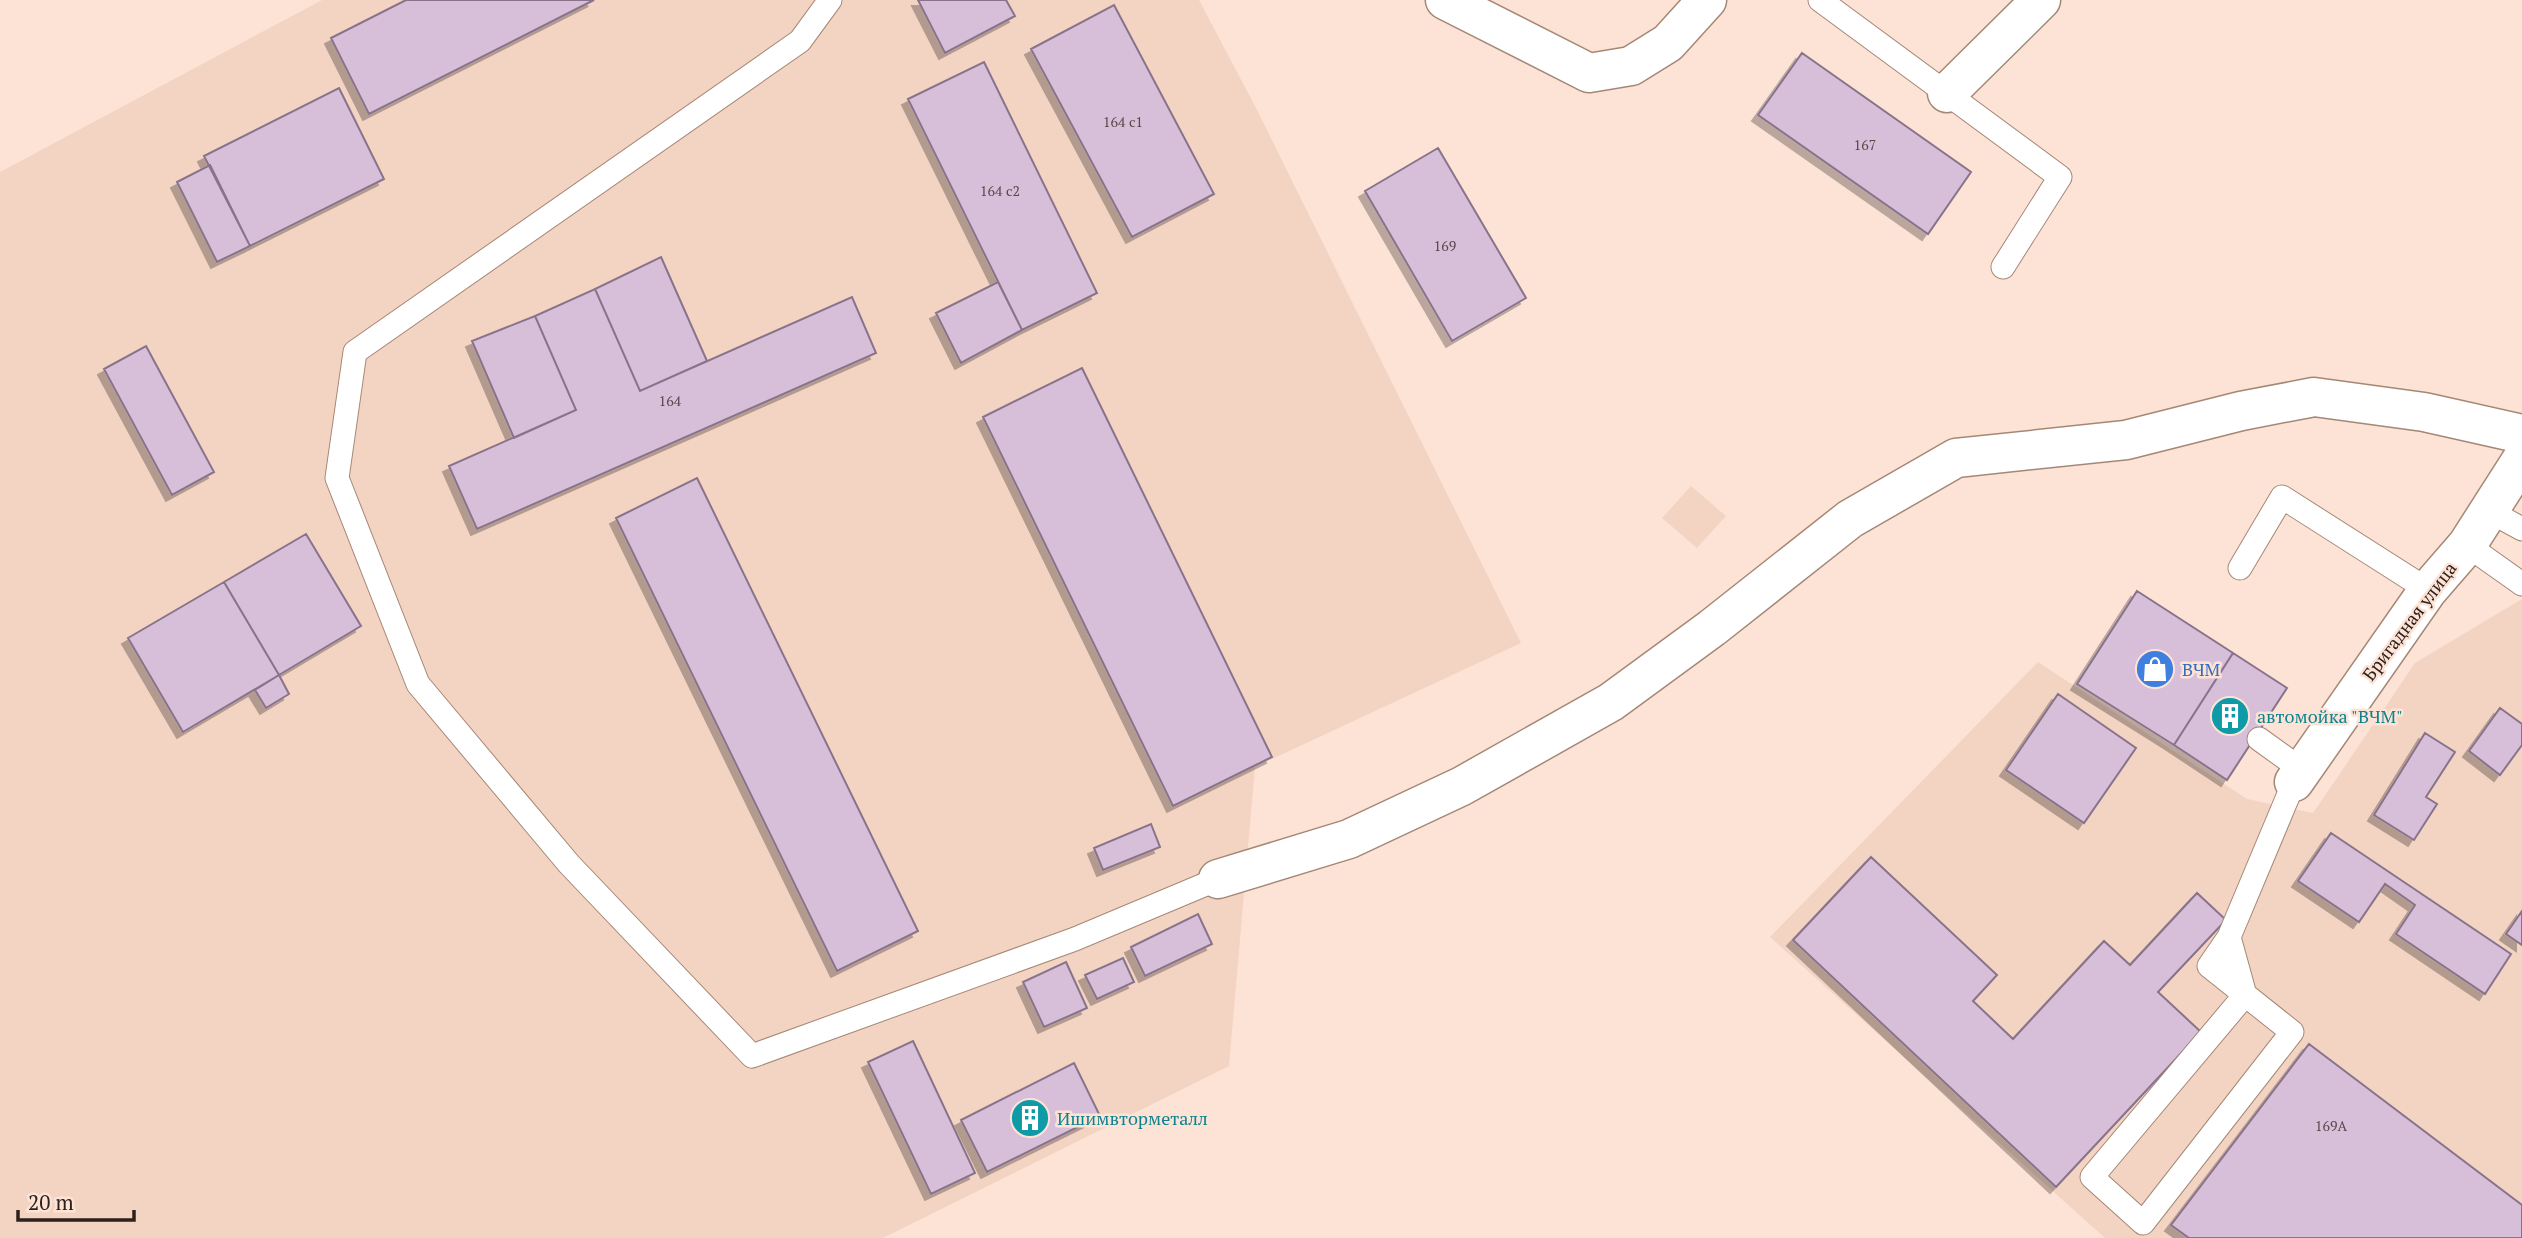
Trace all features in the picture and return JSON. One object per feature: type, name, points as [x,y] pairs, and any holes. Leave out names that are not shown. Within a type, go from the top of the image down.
[{"type":"street","points":[[1445,0],[1589,73],[1631,66],[1668,43],[1707,0]]},
{"type":"street","points":[[1947,93],[2041,0]]},
{"type":"street","points":[[1218,879],[1349,839],[1462,786],[1611,702],[1712,628],[1850,519],[1956,458],[2126,440],[2241,411],[2314,397],[2424,412],[2522,434]]},
{"type":"street","name":"Бригадная улица","points":[[2298,776],[2428,590],[2467,545],[2522,459]]},
{"type":"lane","points":[[830,0],[800,41],[355,352],[337,478],[418,684],[569,864],[752,1056],[1075,939],[1218,879]]},
{"type":"lane","points":[[1820,0],[2060,177],[2003,267]]},
{"type":"lane","points":[[2240,568],[2282,497],[2428,590]]},
{"type":"lane","points":[[2489,511],[2522,529]]},
{"type":"lane","points":[[2467,545],[2522,584]]},
{"type":"lane","points":[[2245,995],[2092,1177],[2143,1223],[2292,1032],[2209,966],[2229,937],[2298,776],[2259,738]]},
{"type":"shaded area","points":[[322,0],[1199,0],[1255,106],[1521,643],[1255,767],[1229,1066],[883,1238],[0,1238],[0,172]]},
{"type":"shaded area","points":[[1691,486],[1726,516],[1697,548],[1662,518]]},
{"type":"shaded area","points":[[2522,599],[2522,1238],[2105,1238],[1770,937],[2038,662],[2247,799],[2313,813],[2415,663]]},
{"type":"building","points":[[406,0],[594,0],[369,114],[331,38]]},
{"type":"building","points":[[918,0],[1006,0],[1015,16],[945,53]]},
{"type":"building","points":[[1114,5],[1214,194],[1132,237],[1031,49]]},
{"type":"building","points":[[1802,53],[1971,172],[1928,234],[1758,115]]},
{"type":"building","points":[[984,62],[1097,293],[1022,330],[908,99]]},
{"type":"building","points":[[339,88],[384,179],[250,246],[204,156]]},
{"type":"building","points":[[1438,148],[1526,298],[1452,341],[1365,191]]},
{"type":"building","points":[[210,165],[250,246],[217,262],[177,182]]},
{"type":"building","points":[[661,257],[707,361],[640,391],[595,289]]},
{"type":"building","points":[[998,282],[1022,330],[961,363],[936,313]]},
{"type":"building","points":[[595,289],[640,391],[852,297],[876,353],[477,529],[449,466],[576,410],[535,316]]},
{"type":"building","points":[[535,316],[576,410],[514,438],[472,341]]},
{"type":"building","points":[[146,346],[214,472],[172,495],[104,369]]},
{"type":"building","points":[[1082,368],[1272,757],[1173,806],[983,417]]},
{"type":"building","points":[[697,478],[918,931],[837,971],[616,518]]},
{"type":"building","points":[[306,534],[361,626],[279,675],[224,582]]},
{"type":"building","points":[[224,582],[279,675],[183,732],[128,638]]},
{"type":"building","name":"ВЧМ","points":[[2137,591],[2233,653],[2174,745],[2077,684]]},
{"type":"building","name":"автомойка \"ВЧМ\"","points":[[2233,653],[2287,688],[2227,780],[2174,745]]},
{"type":"building","points":[[279,675],[289,694],[266,708],[255,690]]},
{"type":"building","points":[[2058,694],[2136,748],[2084,823],[2006,770]]},
{"type":"building","points":[[2500,708],[2522,724],[2522,745],[2500,775],[2469,751]]},
{"type":"building","points":[[2425,733],[2455,752],[2426,797],[2437,804],[2414,840],[2374,815]]},
{"type":"building","points":[[1151,824],[1160,847],[1103,870],[1094,848]]},
{"type":"building","points":[[2331,833],[2511,954],[2485,994],[2396,934],[2415,905],[2385,884],[2359,922],[2298,881]]},
{"type":"building","points":[[1871,857],[1997,975],[1973,1001],[2013,1039],[2104,941],[2130,965],[2197,893],[2226,920],[2158,992],[2201,1032],[2056,1187],[1793,940]]},
{"type":"building","points":[[2522,911],[2522,945],[2506,934]]},
{"type":"building","points":[[1198,914],[1212,944],[1145,976],[1131,947]]},
{"type":"building","points":[[1123,958],[1134,982],[1097,999],[1085,975]]},
{"type":"building","points":[[1066,962],[1087,1008],[1044,1027],[1023,982]]},
{"type":"building","points":[[913,1041],[975,1173],[931,1194],[868,1062]]},
{"type":"building","points":[[2309,1044],[2522,1205],[2522,1238],[2189,1238],[2171,1225]]},
{"type":"building","name":"Ишимвторметалл","points":[[1074,1063],[1100,1116],[987,1172],[961,1120]]},
{"type":"place","name":"ВЧМ","points":[[2155,669]]},
{"type":"place","name":"автомойка \"ВЧМ\"","points":[[2230,716]]},
{"type":"place","name":"Ишимвторметалл","points":[[1030,1118]]}]
